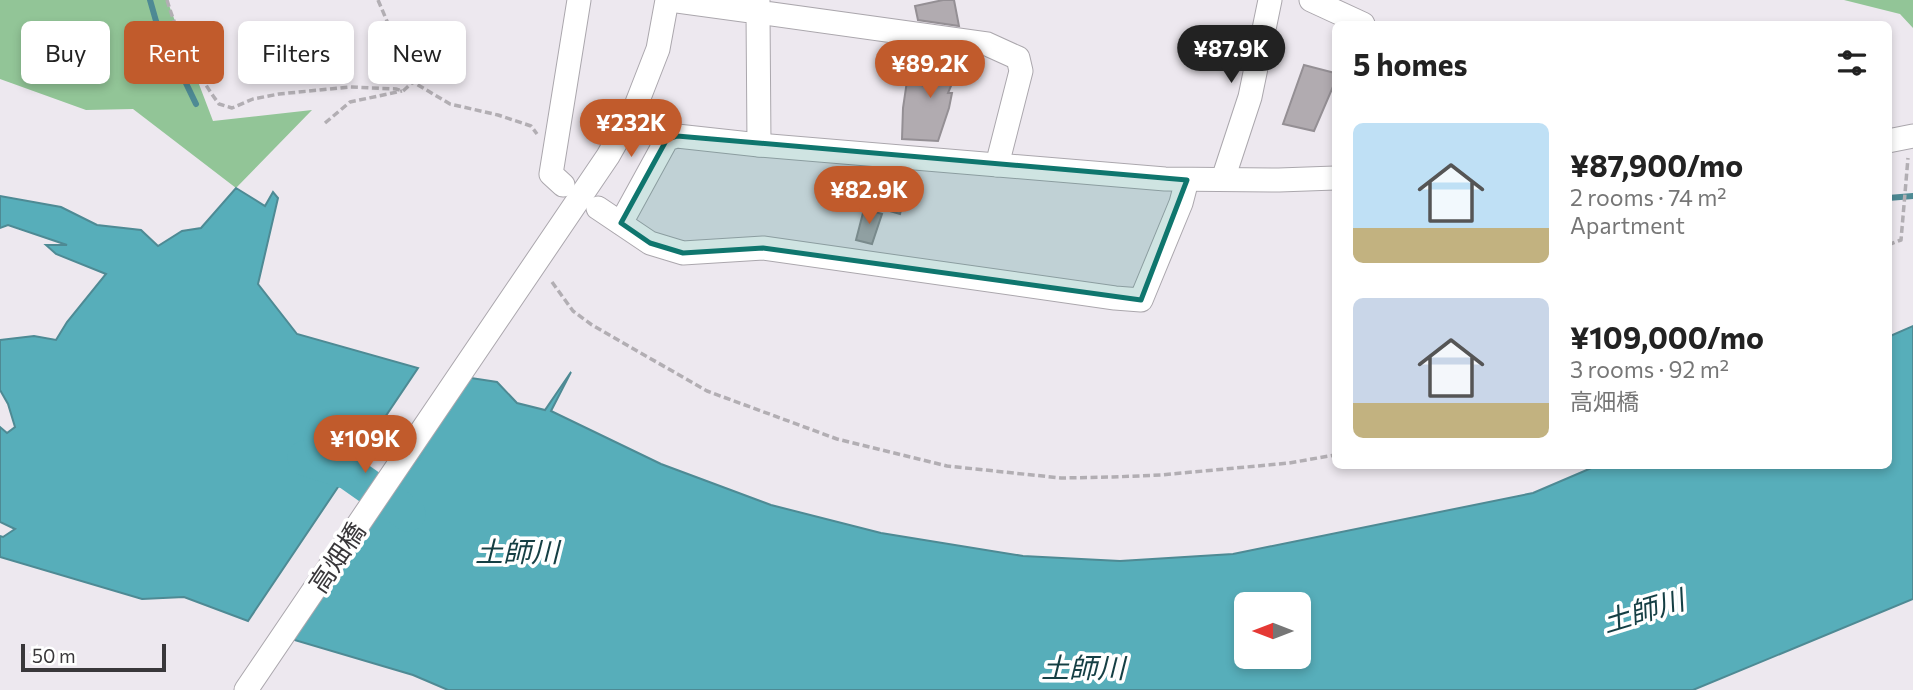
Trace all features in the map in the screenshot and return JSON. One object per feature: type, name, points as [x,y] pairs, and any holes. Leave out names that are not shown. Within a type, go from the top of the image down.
[{"type":"street","points":[[563,186],[551,174],[579,0]]},
{"type":"street","points":[[668,0],[758,6],[986,44],[1018,58],[1021,71],[997,165]]},
{"type":"street","name":"高畑橋","points":[[246,690],[608,156],[635,108],[658,49],[668,0]]},
{"type":"street","points":[[1223,178],[1250,97],[1270,0]]},
{"type":"street","points":[[1311,0],[1356,21]]},
{"type":"street","points":[[758,6],[759,145]]},
{"type":"street","points":[[621,223],[667,139],[677,136],[1187,180],[1332,178]]},
{"type":"street","points":[[598,208],[650,243],[683,253],[764,248],[1141,300],[1181,203],[1187,180]]},
{"type":"path","points":[[167,0],[188,53],[209,92],[219,104],[232,107],[253,99],[279,94],[350,87],[403,90]]},
{"type":"path","points":[[379,0],[388,21]]},
{"type":"path","points":[[325,123],[350,102],[403,90],[410,84]]},
{"type":"path","points":[[416,84],[450,104],[531,126],[553,154]]},
{"type":"path","points":[[1892,243],[1900,240],[1904,138]]},
{"type":"path","points":[[552,282],[573,311],[592,325],[707,391],[838,439],[947,466],[1060,478],[1113,477],[1289,463],[1332,456]]},
{"type":"highlighted area","points":[[677,136],[1187,180],[1141,300],[763,248],[683,253],[650,243],[621,223],[667,139]]},
{"type":"green space","points":[[0,0],[167,0],[175,21],[124,21],[124,84],[199,84],[213,121],[312,110],[236,188],[133,109],[86,110],[0,79]]},
{"type":"green space","points":[[1844,0],[1913,0],[1913,28],[1900,14]]},
{"type":"water","points":[[236,188],[265,206],[273,192],[278,198],[258,284],[297,334],[418,368],[248,621],[184,597],[142,599],[0,557],[0,536],[3,537],[15,529],[0,522],[0,427],[7,433],[15,427],[8,404],[0,390],[0,340],[34,336],[56,340],[67,322],[106,274],[56,254],[46,245],[67,245],[8,225],[0,228],[0,196],[61,207],[97,225],[141,230],[158,246],[182,231],[201,228]]},
{"type":"water","points":[[1913,326],[1913,599],[1693,690],[448,690],[413,675],[291,639],[465,377],[497,382],[517,403],[545,410],[571,372],[551,411],[661,464],[771,505],[881,533],[1023,556],[1120,561],[1233,554],[1533,493],[1589,469],[1892,469],[1892,335]]},
{"type":"building","points":[[954,0],[959,26],[918,20],[915,6]]},
{"type":"building","points":[[935,51],[964,55],[948,93],[952,93],[949,108],[938,141],[902,139],[907,81],[925,86]]},
{"type":"building","points":[[1304,65],[1332,72],[1332,89],[1314,131],[1283,124]]},
{"type":"building","points":[[889,170],[911,172],[900,214],[873,206]]},
{"type":"building","points":[[864,209],[882,214],[872,244],[856,240]]},
{"type":"waterway","points":[[150,0],[156,21],[196,104]]},
{"type":"waterway","points":[[1892,198],[1913,196]]},
{"type":"waterway","name":"土師川","points":[[305,458],[348,472],[408,514]]}]
